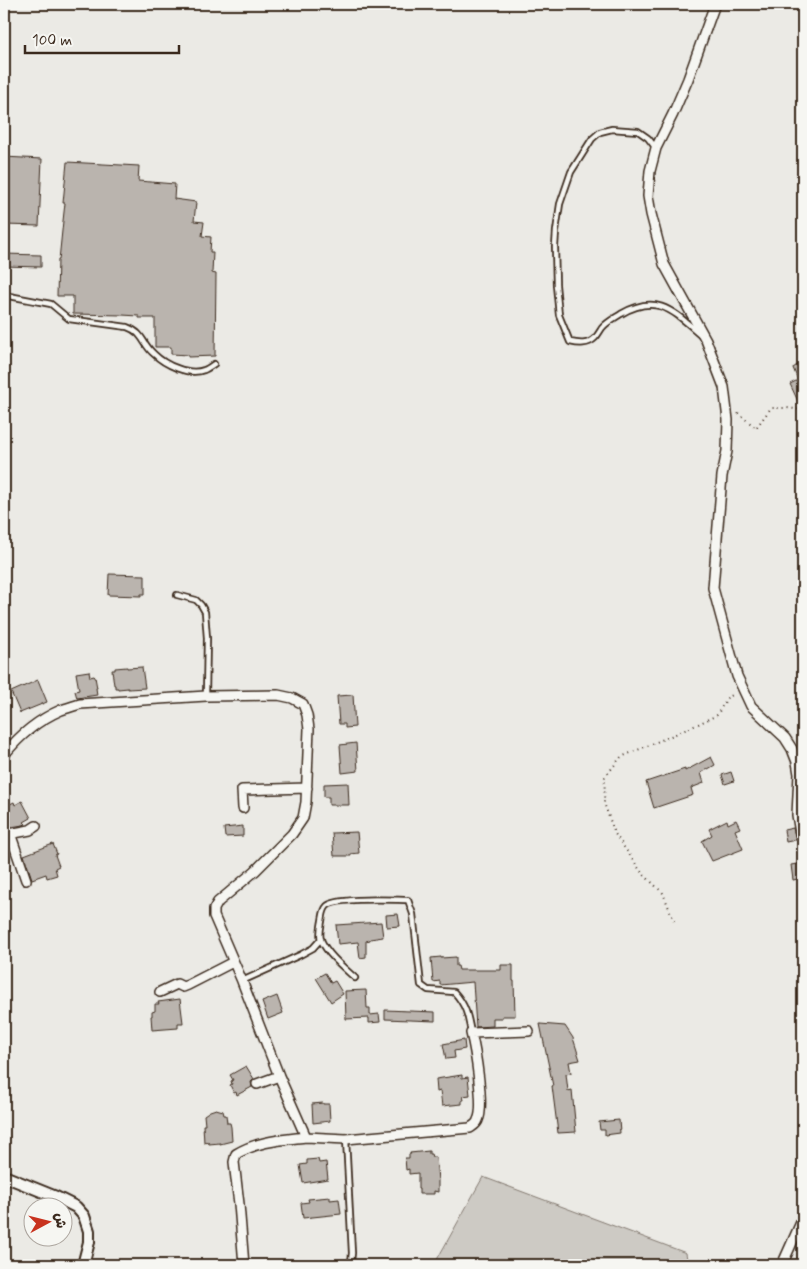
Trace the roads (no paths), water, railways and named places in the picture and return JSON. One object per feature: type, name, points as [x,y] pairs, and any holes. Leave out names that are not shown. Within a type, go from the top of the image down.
[{"type":"street","points":[[715,4],[688,79],[656,148],[650,172],[648,196],[664,264],[706,340],[724,387],[728,420],[727,452],[722,476],[713,588],[737,676],[751,706],[785,738],[797,762],[799,774],[797,815],[803,840]]},
{"type":"street","points":[[4,755],[14,742],[26,732],[60,711],[80,704],[206,696],[278,695],[292,698],[303,704],[308,715],[309,729],[307,788],[303,818],[292,834],[256,871],[218,902],[214,909],[214,916],[306,1137]]},
{"type":"street","points":[[243,808],[242,790],[307,788]]},
{"type":"street","points":[[26,880],[7,834],[30,830],[36,826]]},
{"type":"street","points":[[160,992],[177,984],[183,987],[188,985],[233,962]]},
{"type":"street","points":[[244,1265],[234,1162],[236,1154],[257,1144],[306,1137],[346,1139],[470,1128],[478,1123],[481,1114],[478,1077],[471,1034],[529,1031]]},
{"type":"street","points":[[257,1084],[280,1076]]},
{"type":"street","points":[[4,1176],[56,1197],[80,1211],[90,1231],[83,1265]]},
{"type":"street","points":[[782,1265],[803,1218]]},
{"type":"lane","points":[[656,148],[648,138],[638,131],[612,128],[600,132],[592,139],[571,172],[560,204],[556,230],[556,285],[559,315],[570,342],[585,344],[594,339],[612,320],[629,309],[646,304],[660,306],[671,310],[706,340]]},
{"type":"lane","points":[[4,295],[51,304],[69,319],[127,327],[136,330],[154,354],[168,364],[184,371],[202,371],[214,364]]},
{"type":"lane","points":[[177,595],[196,600],[205,612],[207,638],[206,696]]},
{"type":"lane","points":[[355,978],[335,960],[321,939],[320,930],[323,912],[327,906],[334,903],[357,900],[408,900],[413,914],[422,985],[428,990],[454,992],[462,1000],[468,1014],[471,1034]]},
{"type":"lane","points":[[242,980],[300,955],[313,948],[321,939]]},
{"type":"lane","points":[[346,1139],[352,1253],[351,1262],[347,1265]]}]
